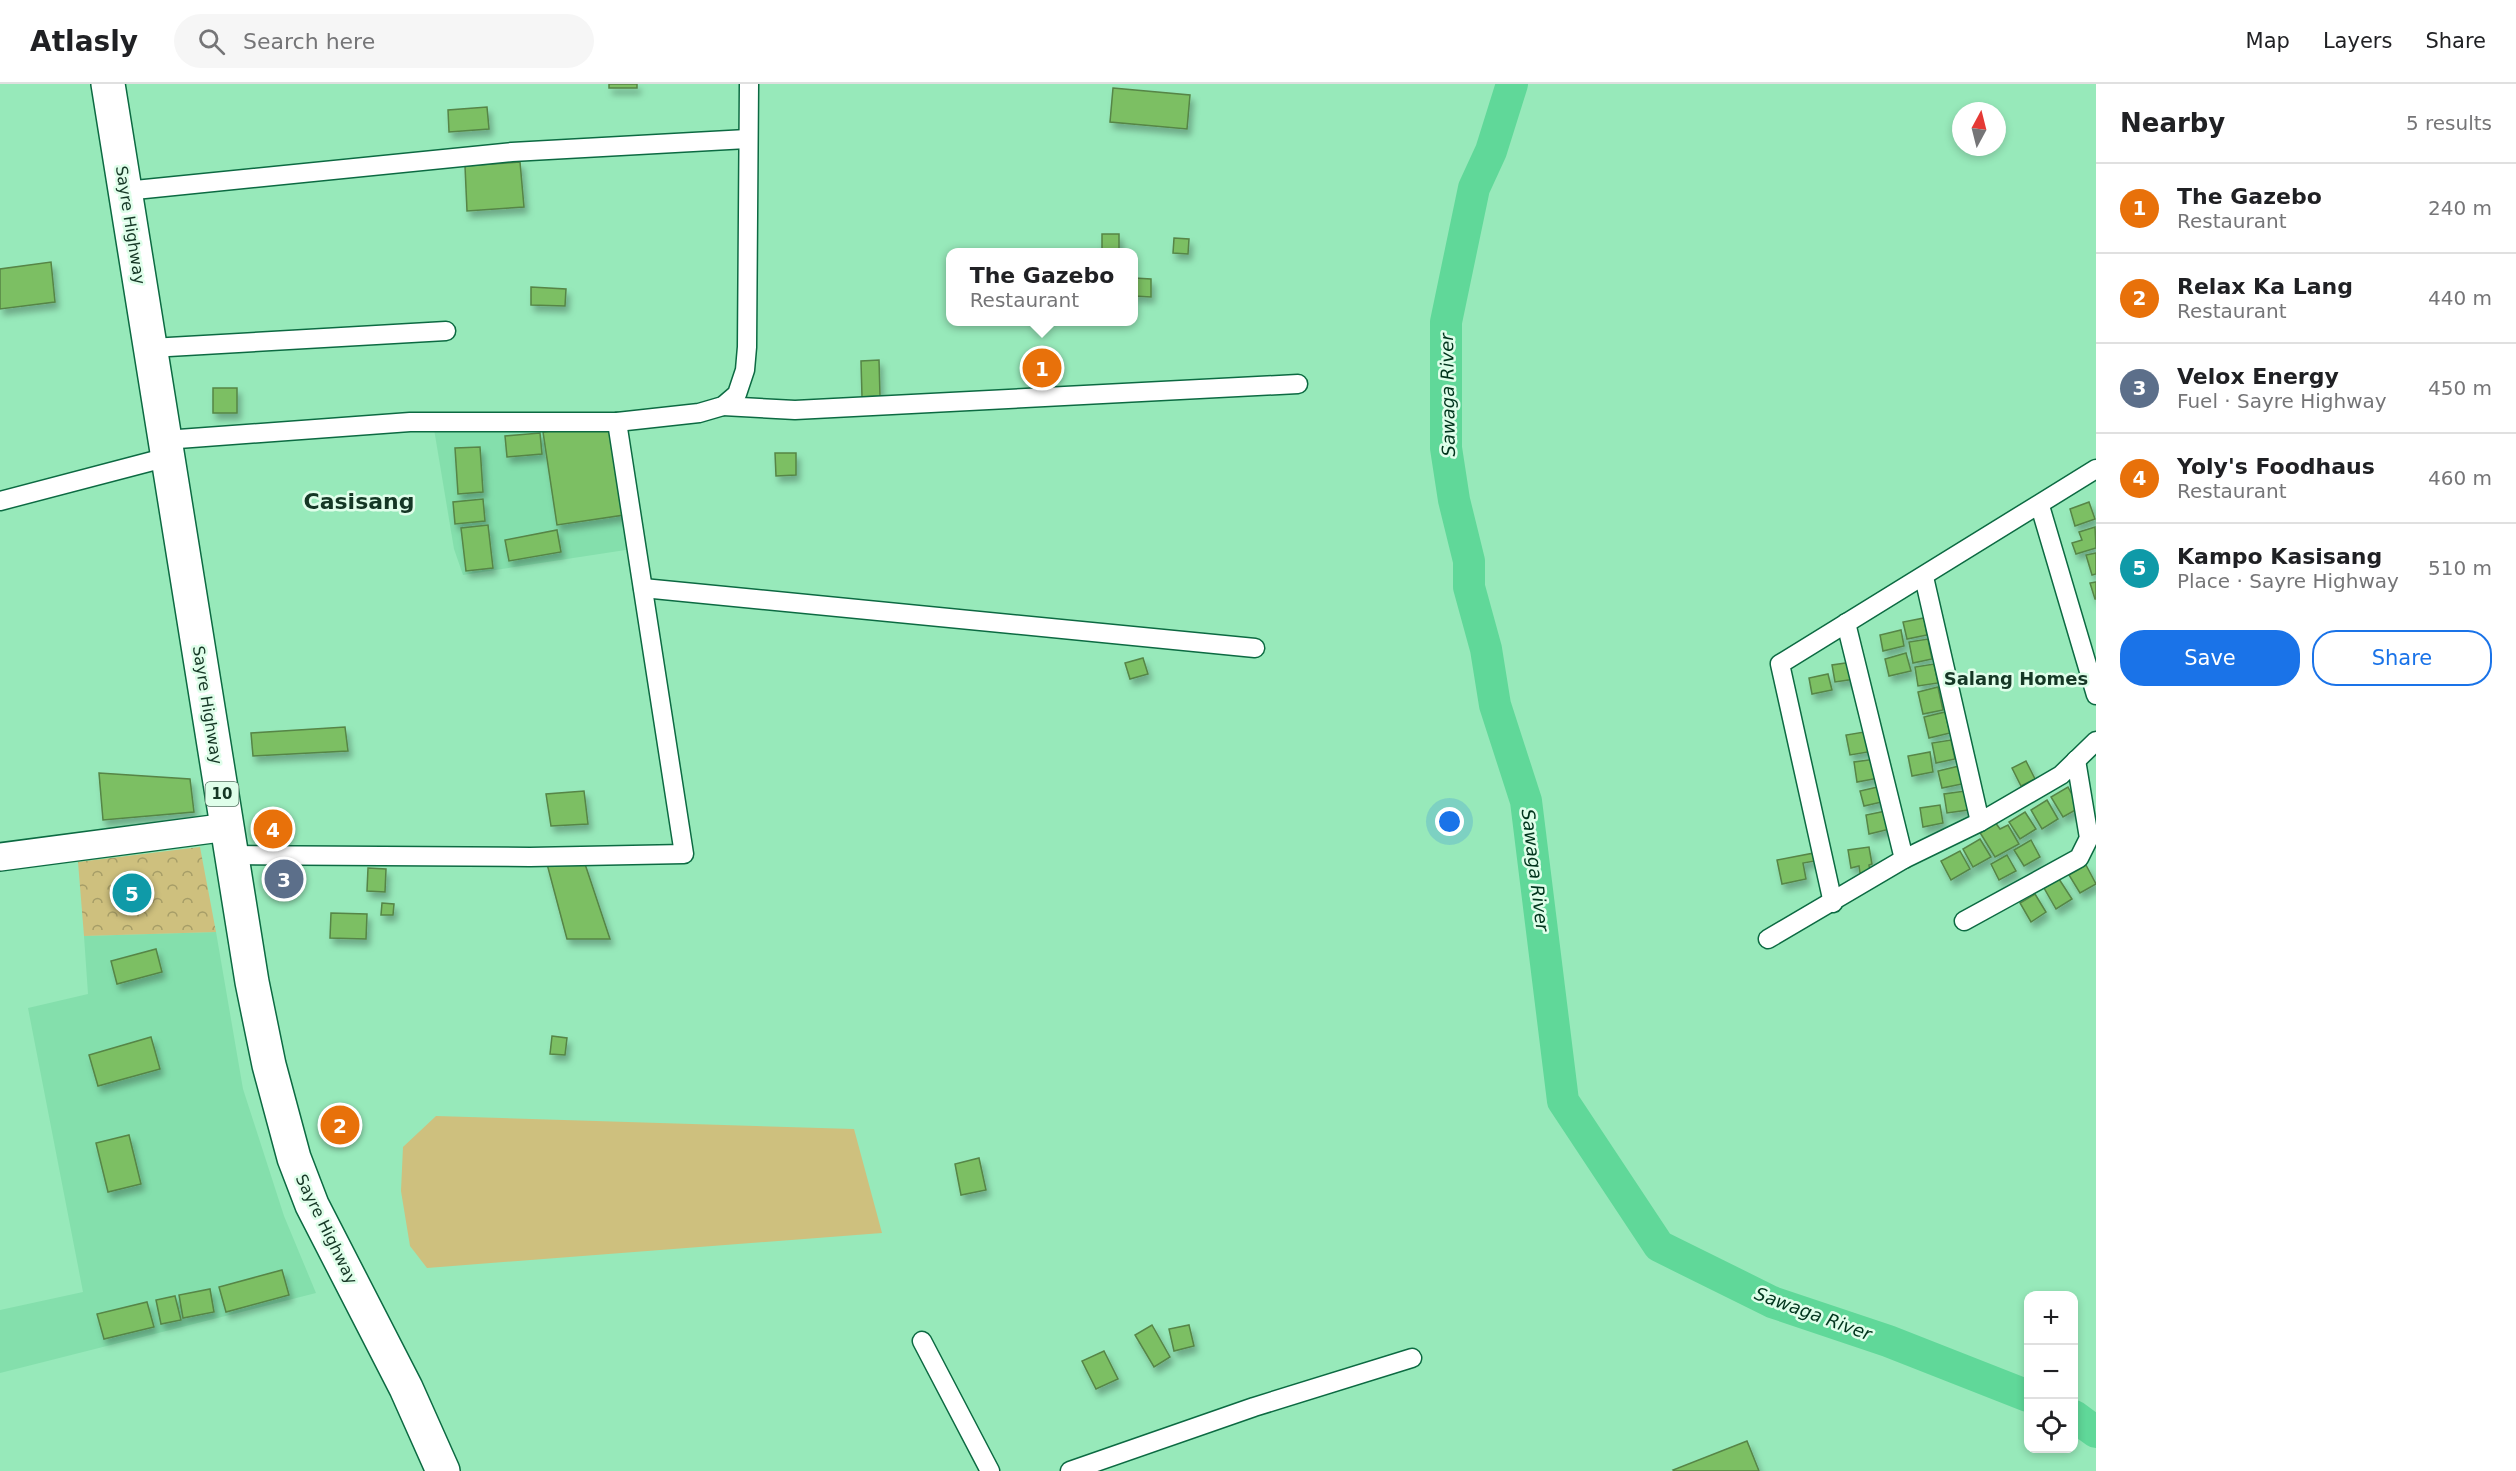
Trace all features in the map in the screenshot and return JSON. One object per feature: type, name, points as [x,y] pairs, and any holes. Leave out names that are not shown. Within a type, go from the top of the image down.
[{"type":"highway","name":"Sayre Highway","points":[[108,84],[230,841],[269,1065],[294,1158],[312,1205],[406,1388],[443,1471]]},
{"type":"street","points":[[723,406],[737,394],[745,370],[747,347],[749,84]]},
{"type":"street","points":[[125,191],[513,152],[747,139]]},
{"type":"street","points":[[151,348],[446,331]]},
{"type":"street","points":[[0,501],[167,448],[410,422],[617,422],[699,413],[723,406],[795,410],[1298,384]]},
{"type":"street","points":[[0,857],[230,841],[531,857],[684,854],[617,422]]},
{"type":"street","points":[[1833,903],[1780,664],[2040,506],[2096,469]]},
{"type":"street","points":[[2040,506],[2096,695]]},
{"type":"street","points":[[1923,577],[1980,822]]},
{"type":"street","points":[[643,588],[1255,648]]},
{"type":"street","points":[[1846,623],[1904,859]]},
{"type":"street","points":[[1768,939],[1833,903],[1904,859],[1980,822],[2061,775],[2096,741]]},
{"type":"street","points":[[1964,921],[2079,858],[2086,848],[2089,838],[2076,760]]},
{"type":"street","points":[[922,1341],[990,1471]]},
{"type":"street","points":[[1070,1471],[1254,1407],[1412,1358]]},
{"type":"shaded area","points":[[617,423],[632,549],[463,575],[454,549],[434,429]]},
{"type":"shaded area","points":[[216,932],[243,1089],[284,1216],[316,1293],[0,1373],[0,1310],[83,1292],[28,1008],[88,994],[84,936]]},
{"type":"green space","points":[[200,847],[216,932],[84,936],[78,862]]},
{"type":"green space","points":[[436,1116],[854,1129],[882,1233],[427,1268],[410,1246],[401,1191],[403,1147]]},
{"type":"building","points":[[609,84],[637,84],[637,88],[609,88]]},
{"type":"building","points":[[1113,88],[1190,95],[1187,129],[1110,122]]},
{"type":"building","points":[[487,107],[489,129],[449,132],[448,110]]},
{"type":"building","points":[[520,162],[524,207],[467,211],[465,166]]},
{"type":"building","points":[[1102,234],[1119,234],[1119,248],[1102,248]]},
{"type":"building","points":[[1174,238],[1189,239],[1188,254],[1173,253]]},
{"type":"building","points":[[51,262],[55,302],[0,309],[0,269]]},
{"type":"building","points":[[1138,278],[1151,279],[1151,297],[1138,296]]},
{"type":"building","points":[[531,287],[566,289],[565,306],[531,305]]},
{"type":"building","points":[[879,360],[880,396],[862,397],[861,361]]},
{"type":"building","points":[[213,388],[237,388],[237,413],[213,413]]},
{"type":"building","points":[[611,423],[624,515],[557,525],[543,432]]},
{"type":"building","points":[[540,433],[542,454],[507,457],[505,436]]},
{"type":"building","points":[[480,447],[483,492],[458,494],[455,448]]},
{"type":"building","points":[[775,453],[796,453],[796,475],[776,476]]},
{"type":"building","points":[[483,499],[485,521],[455,524],[453,502]]},
{"type":"building","points":[[2089,502],[2095,519],[2075,526],[2070,509]]},
{"type":"building","points":[[488,525],[493,568],[466,571],[461,528]]},
{"type":"building","points":[[2095,527],[2096,548],[2076,554],[2072,543],[2082,540],[2079,532]]},
{"type":"building","points":[[557,530],[561,552],[509,561],[505,540]]},
{"type":"building","points":[[2096,553],[2096,574],[2092,575],[2086,555]]},
{"type":"building","points":[[2096,582],[2096,599],[2095,599],[2090,583]]},
{"type":"building","points":[[1924,618],[1927,635],[1907,639],[1903,622]]},
{"type":"building","points":[[1901,630],[1904,646],[1883,651],[1880,635]]},
{"type":"building","points":[[1928,639],[1932,659],[1913,663],[1909,642]]},
{"type":"building","points":[[1906,653],[1911,671],[1889,676],[1885,659]]},
{"type":"building","points":[[1143,658],[1148,674],[1130,679],[1125,663]]},
{"type":"building","points":[[1852,662],[1855,679],[1835,682],[1832,665]]},
{"type":"building","points":[[1934,664],[1938,683],[1918,686],[1915,667]]},
{"type":"building","points":[[1828,674],[1832,690],[1812,694],[1809,678]]},
{"type":"building","points":[[1938,687],[1943,710],[1923,714],[1918,692]]},
{"type":"building","points":[[1945,712],[1950,733],[1929,738],[1924,717]]},
{"type":"building","points":[[345,727],[348,751],[253,756],[251,733]]},
{"type":"building","points":[[1870,731],[1874,751],[1850,755],[1846,735]]},
{"type":"building","points":[[1951,740],[1955,759],[1936,763],[1932,743]]},
{"type":"building","points":[[1930,752],[1933,772],[1912,776],[1908,756]]},
{"type":"building","points":[[1876,759],[1879,778],[1857,782],[1854,762]]},
{"type":"building","points":[[2026,761],[2035,779],[2021,786],[2012,768]]},
{"type":"building","points":[[1959,766],[1962,784],[1942,788],[1938,771]]},
{"type":"building","points":[[99,773],[190,779],[194,812],[103,820]]},
{"type":"building","points":[[1882,786],[1886,801],[1864,806],[1860,791]]},
{"type":"building","points":[[2068,787],[2079,808],[2063,817],[2051,797]]},
{"type":"building","points":[[584,791],[588,824],[551,826],[546,794]]},
{"type":"building","points":[[1965,791],[1968,810],[1947,813],[1944,794]]},
{"type":"building","points":[[2047,800],[2058,819],[2042,829],[2031,810]]},
{"type":"building","points":[[1940,805],[1943,823],[1923,827],[1920,808]]},
{"type":"building","points":[[1886,811],[1890,829],[1869,834],[1866,815]]},
{"type":"building","points":[[2025,812],[2036,829],[2020,839],[2009,822]]},
{"type":"building","points":[[1995,822],[2000,829],[2008,825],[2019,844],[1995,857],[1979,831]]},
{"type":"building","points":[[1980,839],[1991,857],[1973,867],[1963,849]]},
{"type":"building","points":[[2031,840],[2040,857],[2024,866],[2014,850]]},
{"type":"building","points":[[1869,847],[1872,864],[1869,865],[1870,872],[1860,873],[1859,866],[1851,868],[1848,850]]},
{"type":"building","points":[[1960,851],[1970,869],[1951,880],[1941,861]]},
{"type":"building","points":[[1814,853],[1815,861],[1803,863],[1806,879],[1782,884],[1777,860]]},
{"type":"building","points":[[2007,855],[2016,871],[1999,880],[1991,864]]},
{"type":"building","points":[[547,864],[585,864],[610,939],[567,939]]},
{"type":"building","points":[[2086,865],[2096,884],[2080,893],[2069,875]]},
{"type":"building","points":[[368,868],[386,869],[385,892],[367,891]]},
{"type":"building","points":[[2059,879],[2072,899],[2056,909],[2044,888]]},
{"type":"building","points":[[2035,894],[2046,912],[2031,922],[2020,903]]},
{"type":"building","points":[[382,903],[394,904],[393,915],[381,915]]},
{"type":"building","points":[[331,913],[367,914],[366,939],[330,938]]},
{"type":"building","points":[[156,949],[162,972],[117,984],[111,961]]},
{"type":"building","points":[[552,1036],[567,1038],[565,1055],[550,1054]]},
{"type":"building","points":[[151,1037],[160,1069],[98,1086],[89,1055]]},
{"type":"building","points":[[129,1135],[141,1184],[108,1192],[96,1143]]},
{"type":"building","points":[[979,1158],[986,1190],[961,1195],[955,1164]]},
{"type":"building","points":[[282,1270],[289,1295],[226,1312],[219,1287]]},
{"type":"building","points":[[210,1289],[214,1312],[183,1318],[179,1295]]},
{"type":"building","points":[[175,1296],[181,1320],[161,1324],[156,1300]]},
{"type":"building","points":[[147,1302],[154,1327],[104,1339],[97,1314]]},
{"type":"building","points":[[1152,1325],[1170,1357],[1154,1367],[1135,1335]]},
{"type":"building","points":[[1189,1325],[1194,1346],[1174,1351],[1169,1329]]},
{"type":"building","points":[[1104,1351],[1118,1379],[1096,1389],[1082,1361]]},
{"type":"building","points":[[1747,1441],[1759,1471],[1673,1470]]},
{"type":"waterway","name":"Sawaga River","points":[[1512,84],[1491,151],[1474,188],[1446,322],[1446,448],[1454,500],[1469,561],[1469,587],[1486,649],[1495,705],[1526,801],[1563,1101],[1659,1246],[1772,1302],[1888,1341],[2024,1394]]},
{"type":"waterway","name":"Sawaga River","points":[[2078,1419],[2096,1432]]},
{"type":"place","name":"The Gazebo","points":[[1042,368]]},
{"type":"place","name":"Yoly's Foodhaus","points":[[273,829]]},
{"type":"place","name":"Velox Energy","points":[[284,879]]},
{"type":"place","name":"Kampo Kasisang","points":[[132,893]]},
{"type":"place","name":"Relax Ka Lang","points":[[340,1125]]},
{"type":"district","name":"Casisang","points":[[359,501]]},
{"type":"district","name":"Salang Homes","points":[[2016,679]]}]
